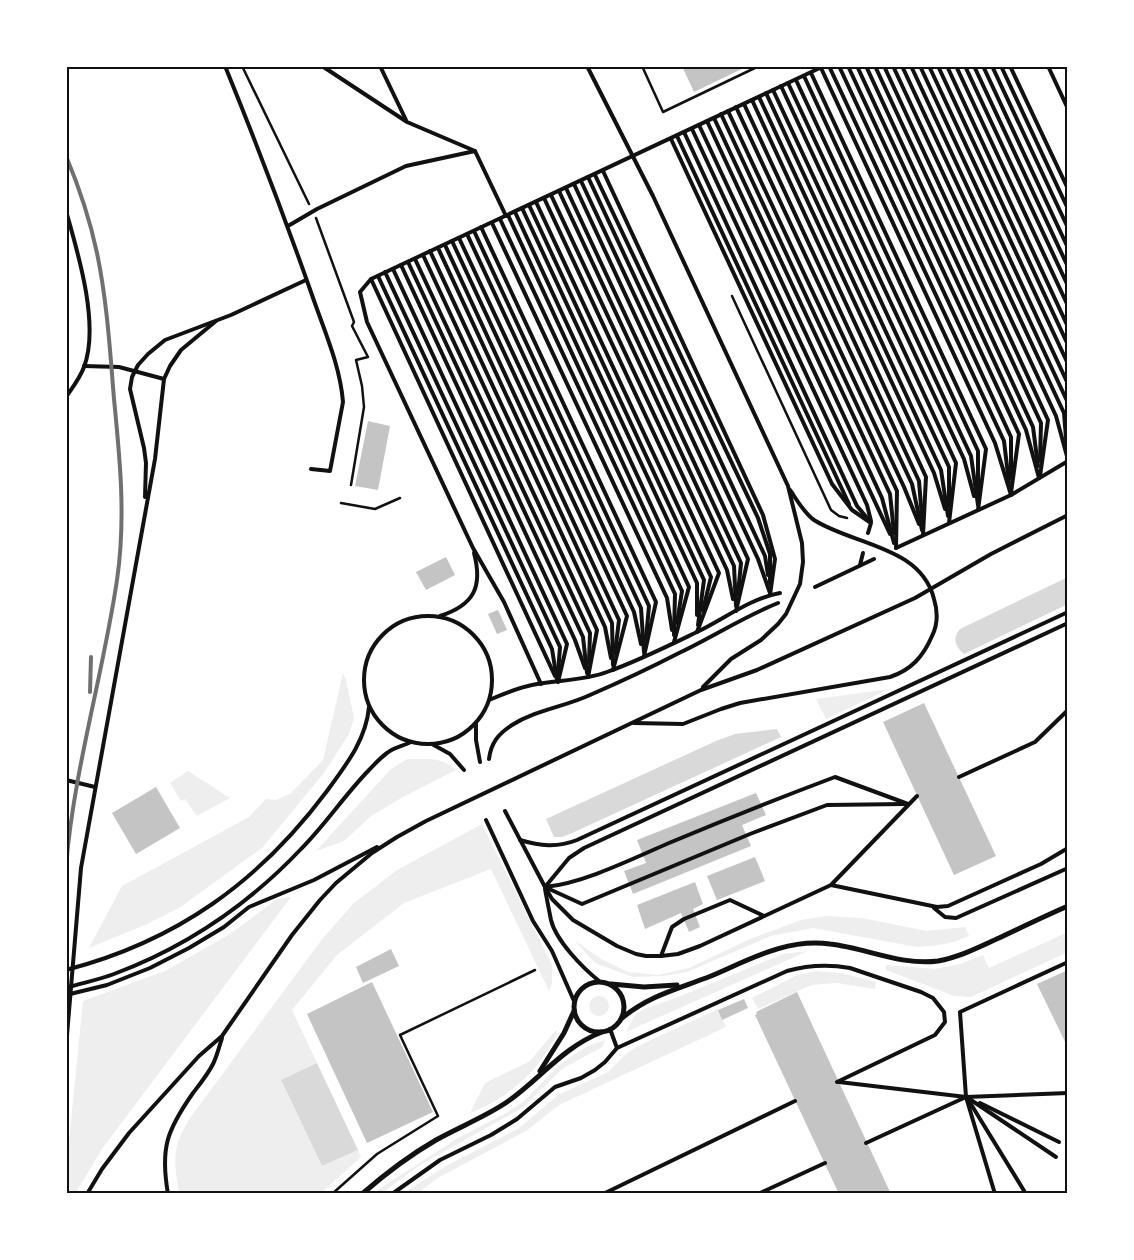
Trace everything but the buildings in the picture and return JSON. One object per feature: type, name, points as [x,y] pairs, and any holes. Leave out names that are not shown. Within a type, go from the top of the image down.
[{"type":"street","points":[[362,1194],[400,1164],[434,1141],[507,1102],[573,1046],[587,1038],[610,1030],[622,1018],[643,1003],[685,984],[710,976],[768,951],[800,944],[830,944],[913,961],[926,962],[947,959],[973,950],[1068,906]]},
{"type":"street","points":[[602,1032],[583,1027],[576,1018],[574,1001],[583,986],[599,981],[610,984],[644,987],[685,984]]},
{"type":"street","points":[[610,984],[622,996],[624,1010],[622,1018]]},
{"type":"street","points":[[534,1080],[564,1033],[574,1011]]},
{"type":"lane","points":[[225,66],[288,226],[336,366],[343,402],[330,471],[311,468]]},
{"type":"lane","points":[[322,66],[408,122],[475,151],[682,590],[674,642]]},
{"type":"lane","points":[[380,66],[408,122]]},
{"type":"lane","points":[[588,66],[634,156],[788,486],[806,512],[814,519],[846,535],[903,558],[922,574],[933,593],[937,610],[936,628],[927,647],[916,663],[902,673],[882,679],[740,703],[721,708],[683,724],[630,723]]},
{"type":"lane","points":[[829,66],[1004,441],[1011,495]]},
{"type":"lane","points":[[839,66],[1011,437],[1011,495]]},
{"type":"lane","points":[[848,66],[1019,434],[1011,495]]},
{"type":"lane","points":[[857,66],[1026,430],[1039,478]]},
{"type":"lane","points":[[866,66],[1034,427],[1039,478]]},
{"type":"lane","points":[[874,66],[1041,423],[1039,478]]},
{"type":"lane","points":[[884,66],[1048,420],[1039,478]]},
{"type":"lane","points":[[893,66],[1056,416],[1068,460]]},
{"type":"lane","points":[[902,66],[1064,413],[1068,460]]},
{"type":"lane","points":[[911,66],[1068,403]]},
{"type":"lane","points":[[920,66],[1068,384]]},
{"type":"lane","points":[[929,66],[1068,364]]},
{"type":"lane","points":[[938,66],[1068,345]]},
{"type":"lane","points":[[947,66],[1068,326]]},
{"type":"lane","points":[[956,66],[1068,306]]},
{"type":"lane","points":[[965,66],[1068,286]]},
{"type":"lane","points":[[974,66],[1068,267]]},
{"type":"lane","points":[[983,66],[1068,248]]},
{"type":"lane","points":[[992,66],[1068,228]]},
{"type":"lane","points":[[1001,66],[1068,208]]},
{"type":"lane","points":[[1010,66],[1068,189]]},
{"type":"lane","points":[[1048,66],[1068,109]]},
{"type":"lane","points":[[541,684],[504,602],[473,548],[367,322],[360,292],[371,279],[385,272],[823,67],[995,442],[1011,495]]},
{"type":"lane","points":[[810,73],[986,449],[978,510]]},
{"type":"lane","points":[[804,76],[978,451],[978,510]]},
{"type":"lane","points":[[796,80],[971,456],[978,510]]},
{"type":"lane","points":[[788,83],[964,459],[978,510]]},
{"type":"lane","points":[[781,86],[956,463],[949,523]]},
{"type":"lane","points":[[774,90],[949,466],[949,523]]},
{"type":"lane","points":[[766,93],[941,470],[949,523]]},
{"type":"lane","points":[[759,97],[934,474],[949,523]]},
{"type":"lane","points":[[752,100],[926,477],[923,535]]},
{"type":"lane","points":[[744,104],[919,480],[923,535]]},
{"type":"lane","points":[[736,107],[912,484],[923,535]]},
{"type":"lane","points":[[728,111],[904,487],[923,535]]},
{"type":"lane","points":[[721,114],[897,491],[896,548]]},
{"type":"lane","points":[[714,118],[890,494],[896,548]]},
{"type":"lane","points":[[707,121],[882,498],[896,548]]},
{"type":"lane","points":[[699,125],[896,548]]},
{"type":"lane","points":[[692,129],[867,505],[871,523],[868,533]]},
{"type":"lane","points":[[684,132],[857,506],[871,523]]},
{"type":"lane","points":[[677,136],[852,510]]},
{"type":"lane","points":[[671,139],[832,484],[852,510],[871,523]]},
{"type":"lane","points":[[288,226],[406,166],[475,151]]},
{"type":"lane","points":[[603,171],[763,515],[776,559],[770,595]]},
{"type":"lane","points":[[595,175],[758,518],[770,554],[770,595]]},
{"type":"lane","points":[[588,178],[765,556],[770,595]]},
{"type":"lane","points":[[581,181],[758,559],[770,595]]},
{"type":"lane","points":[[574,184],[748,559],[736,611]]},
{"type":"lane","points":[[566,188],[741,563],[736,611]]},
{"type":"lane","points":[[559,191],[734,566],[736,611]]},
{"type":"lane","points":[[551,195],[727,570],[736,611]]},
{"type":"lane","points":[[544,198],[719,573],[697,632]]},
{"type":"lane","points":[[536,202],[711,577],[697,632]]},
{"type":"lane","points":[[530,205],[704,580],[697,632]]},
{"type":"lane","points":[[522,208],[697,583],[697,632]]},
{"type":"lane","points":[[66,211],[80,266],[90,322],[89,350],[84,366],[76,383],[66,397]]},
{"type":"lane","points":[[515,212],[689,587],[674,642]]},
{"type":"lane","points":[[500,219],[674,594],[674,642]]},
{"type":"lane","points":[[492,222],[667,598],[674,642]]},
{"type":"lane","points":[[481,228],[656,602],[644,656]]},
{"type":"lane","points":[[474,231],[649,606],[644,656]]},
{"type":"lane","points":[[467,234],[641,608],[644,656]]},
{"type":"lane","points":[[459,238],[634,612],[644,656]]},
{"type":"lane","points":[[452,241],[626,616],[613,670]]},
{"type":"lane","points":[[445,245],[619,620],[613,670]]},
{"type":"lane","points":[[438,248],[612,623],[613,670]]},
{"type":"lane","points":[[430,252],[605,627],[613,670]]},
{"type":"lane","points":[[423,255],[597,630],[588,677]]},
{"type":"lane","points":[[415,258],[590,634],[588,677]]},
{"type":"lane","points":[[408,262],[583,637],[588,677]]},
{"type":"lane","points":[[401,265],[575,640],[588,677]]},
{"type":"lane","points":[[393,269],[567,644],[558,682]]},
{"type":"lane","points":[[385,272],[560,647],[558,682]]},
{"type":"lane","points":[[378,276],[552,649],[558,682]]},
{"type":"lane","points":[[371,279],[558,682]]},
{"type":"lane","points":[[145,507],[146,464],[142,436],[130,389],[134,371],[142,360],[160,343],[216,321],[306,280]]},
{"type":"lane","points":[[66,1047],[80,875],[155,459],[164,379],[181,350],[216,321]]},
{"type":"lane","points":[[84,366],[111,366],[164,379]]},
{"type":"lane","points":[[896,548],[1011,495],[1068,460]]},
{"type":"lane","points":[[701,690],[732,658],[761,640],[778,624],[796,594],[801,579],[803,562],[802,543],[788,486]]},
{"type":"lane","points":[[66,995],[107,985],[150,968],[224,927],[248,908],[314,880],[447,811],[701,690],[757,670],[915,598],[991,554],[1068,515]]},
{"type":"lane","points":[[438,616],[456,610],[471,597],[475,590],[478,569],[473,548]]},
{"type":"lane","points":[[860,565],[863,554]]},
{"type":"lane","points":[[815,587],[874,559]]},
{"type":"lane","points":[[489,700],[510,690],[588,677],[613,670],[697,632],[770,595],[780,593]]},
{"type":"lane","points":[[489,759],[491,747],[498,736],[534,713],[587,697],[679,653],[737,621],[778,603]]},
{"type":"lane","points":[[520,840],[537,846],[546,846],[561,845],[577,840],[1068,612]]},
{"type":"lane","points":[[417,616],[438,616],[452,620],[465,628],[481,643],[488,656],[492,686],[489,700],[476,722],[456,738],[432,744],[411,742],[398,737],[386,729],[369,707],[365,694],[364,673],[369,653],[376,641],[386,631],[404,620],[417,616]]},
{"type":"lane","points":[[544,887],[569,858],[584,848],[1068,623]]},
{"type":"lane","points":[[66,970],[127,950],[175,928],[220,900],[257,870],[300,826],[341,772],[363,736],[368,722],[369,707]]},
{"type":"lane","points":[[959,777],[1035,742],[1068,710]]},
{"type":"lane","points":[[476,722],[476,740],[480,762]]},
{"type":"lane","points":[[66,988],[114,974],[154,958],[193,938],[230,913],[271,880],[302,848],[355,784],[376,762],[388,752],[411,742]]},
{"type":"lane","points":[[432,744],[450,754],[464,770]]},
{"type":"lane","points":[[544,887],[565,885],[835,777],[908,804]]},
{"type":"lane","points":[[66,780],[95,787]]},
{"type":"lane","points":[[505,811],[544,887],[566,913],[581,925],[617,946],[636,954],[661,956],[687,951],[831,885],[917,796]]},
{"type":"lane","points":[[544,887],[582,904],[750,834],[827,805],[908,804]]},
{"type":"lane","points":[[486,820],[533,921],[552,951],[574,1001]]},
{"type":"lane","points":[[87,1194],[102,1169],[129,1132],[199,1056],[222,1036],[311,910],[328,891],[354,868],[397,837]]},
{"type":"lane","points":[[831,885],[937,907],[948,906],[1041,864],[1068,848]]},
{"type":"lane","points":[[932,906],[945,917],[956,918],[1068,868]]},
{"type":"lane","points":[[544,887],[555,930],[582,966],[599,981]]},
{"type":"lane","points":[[661,956],[672,927],[730,900],[764,916]]},
{"type":"lane","points":[[995,1194],[966,1097],[960,1012],[1068,962]]},
{"type":"lane","points":[[392,1194],[440,1160],[509,1124],[555,1087],[588,1075],[605,1062],[617,1048],[776,975],[809,965],[838,966],[858,970],[928,995],[941,1006],[944,1012],[945,1022],[935,1035],[837,1082],[966,1097],[1068,1093]]},
{"type":"lane","points":[[610,1030],[617,1048]]},
{"type":"lane","points":[[168,1194],[164,1152],[171,1129],[182,1109],[213,1064],[222,1036]]},
{"type":"lane","points":[[966,1097],[1059,1142]]},
{"type":"lane","points":[[866,1143],[966,1097]]},
{"type":"lane","points":[[966,1097],[1056,1157]]},
{"type":"lane","points":[[966,1097],[1026,1194]]},
{"type":"lane","points":[[603,1194],[795,1101]]},
{"type":"lane","points":[[758,1194],[825,1163]]},
{"type":"path","points":[[242,66],[313,212],[354,322],[352,326],[368,357],[356,360],[362,386],[364,407],[351,485]]},
{"type":"path","points":[[642,66],[663,112],[759,66]]},
{"type":"path","points":[[341,503],[375,509],[400,498]]},
{"type":"path","points":[[332,1194],[376,1154],[438,1116],[400,1035],[535,970]]},
{"type":"shaded area","points":[[1068,577],[1068,604],[964,654],[958,648],[955,639],[960,629]]},
{"type":"shaded area","points":[[343,673],[354,718],[349,734],[324,773],[262,848],[179,908],[147,924],[89,948],[122,886],[249,817],[266,799],[276,800],[290,794],[323,760]]},
{"type":"shaded area","points":[[889,689],[826,719],[816,699]]},
{"type":"shaded area","points":[[777,729],[781,737],[570,834],[554,837],[546,819],[716,741],[735,734]]},
{"type":"shaded area","points":[[407,759],[439,760],[456,770],[371,816],[344,841],[316,851],[391,769]]},
{"type":"shaded area","points":[[188,771],[230,798],[197,816],[185,799],[181,801],[170,783]]},
{"type":"shaded area","points":[[482,824],[552,965],[552,983],[549,991],[491,869],[404,903],[337,955],[292,1010],[317,1063],[281,1081],[322,1166],[358,1150],[361,1157],[320,1194],[179,1194],[175,1163],[177,1147],[190,1118],[323,938],[354,903],[397,870]]},
{"type":"shaded area","points":[[291,897],[102,1149],[75,1194],[66,1194],[66,1171],[83,1001],[165,971],[230,934],[277,899]]},
{"type":"shaded area","points":[[827,916],[862,918],[927,931],[965,927],[969,936],[943,944],[917,947],[813,928],[771,936],[687,972],[663,976],[633,977],[595,963],[574,940],[603,960],[628,972],[658,975],[689,968],[750,939],[801,920]]},
{"type":"shaded area","points":[[1068,932],[1068,952],[971,997],[954,996],[886,970],[886,965],[935,969],[960,964],[983,955],[989,968]]},
{"type":"shaded area","points":[[808,951],[626,1032],[635,1015],[644,1009],[783,954]]},
{"type":"shaded area","points":[[816,971],[841,973],[876,982],[875,989],[837,983],[812,985],[758,1009],[752,998],[797,975]]},
{"type":"shaded area","points":[[595,996],[603,996],[609,1002],[609,1010],[603,1016],[595,1016],[589,1010],[589,1002]]},
{"type":"shaded area","points":[[718,1009],[726,1027],[559,1105],[526,1131],[436,1179],[417,1194],[402,1194],[446,1166],[519,1128],[558,1095],[608,1072],[626,1054],[638,1046]]},
{"type":"shaded area","points":[[556,1030],[558,1034],[540,1061],[527,1076],[513,1089],[470,1113],[485,1083],[530,1061]]},
{"type":"shaded area","points":[[605,1040],[602,1047],[562,1069],[524,1107],[420,1165],[381,1194],[374,1194],[458,1138],[523,1102],[557,1067],[570,1057],[588,1046]]},
{"type":"shaded area","points":[[317,1063],[358,1150],[322,1166],[281,1080]]},
{"type":"railway","points":[[66,156],[91,228],[103,289],[108,326],[122,512],[117,580],[75,794],[66,866]]},
{"type":"railway","points":[[90,692],[91,657]]}]
